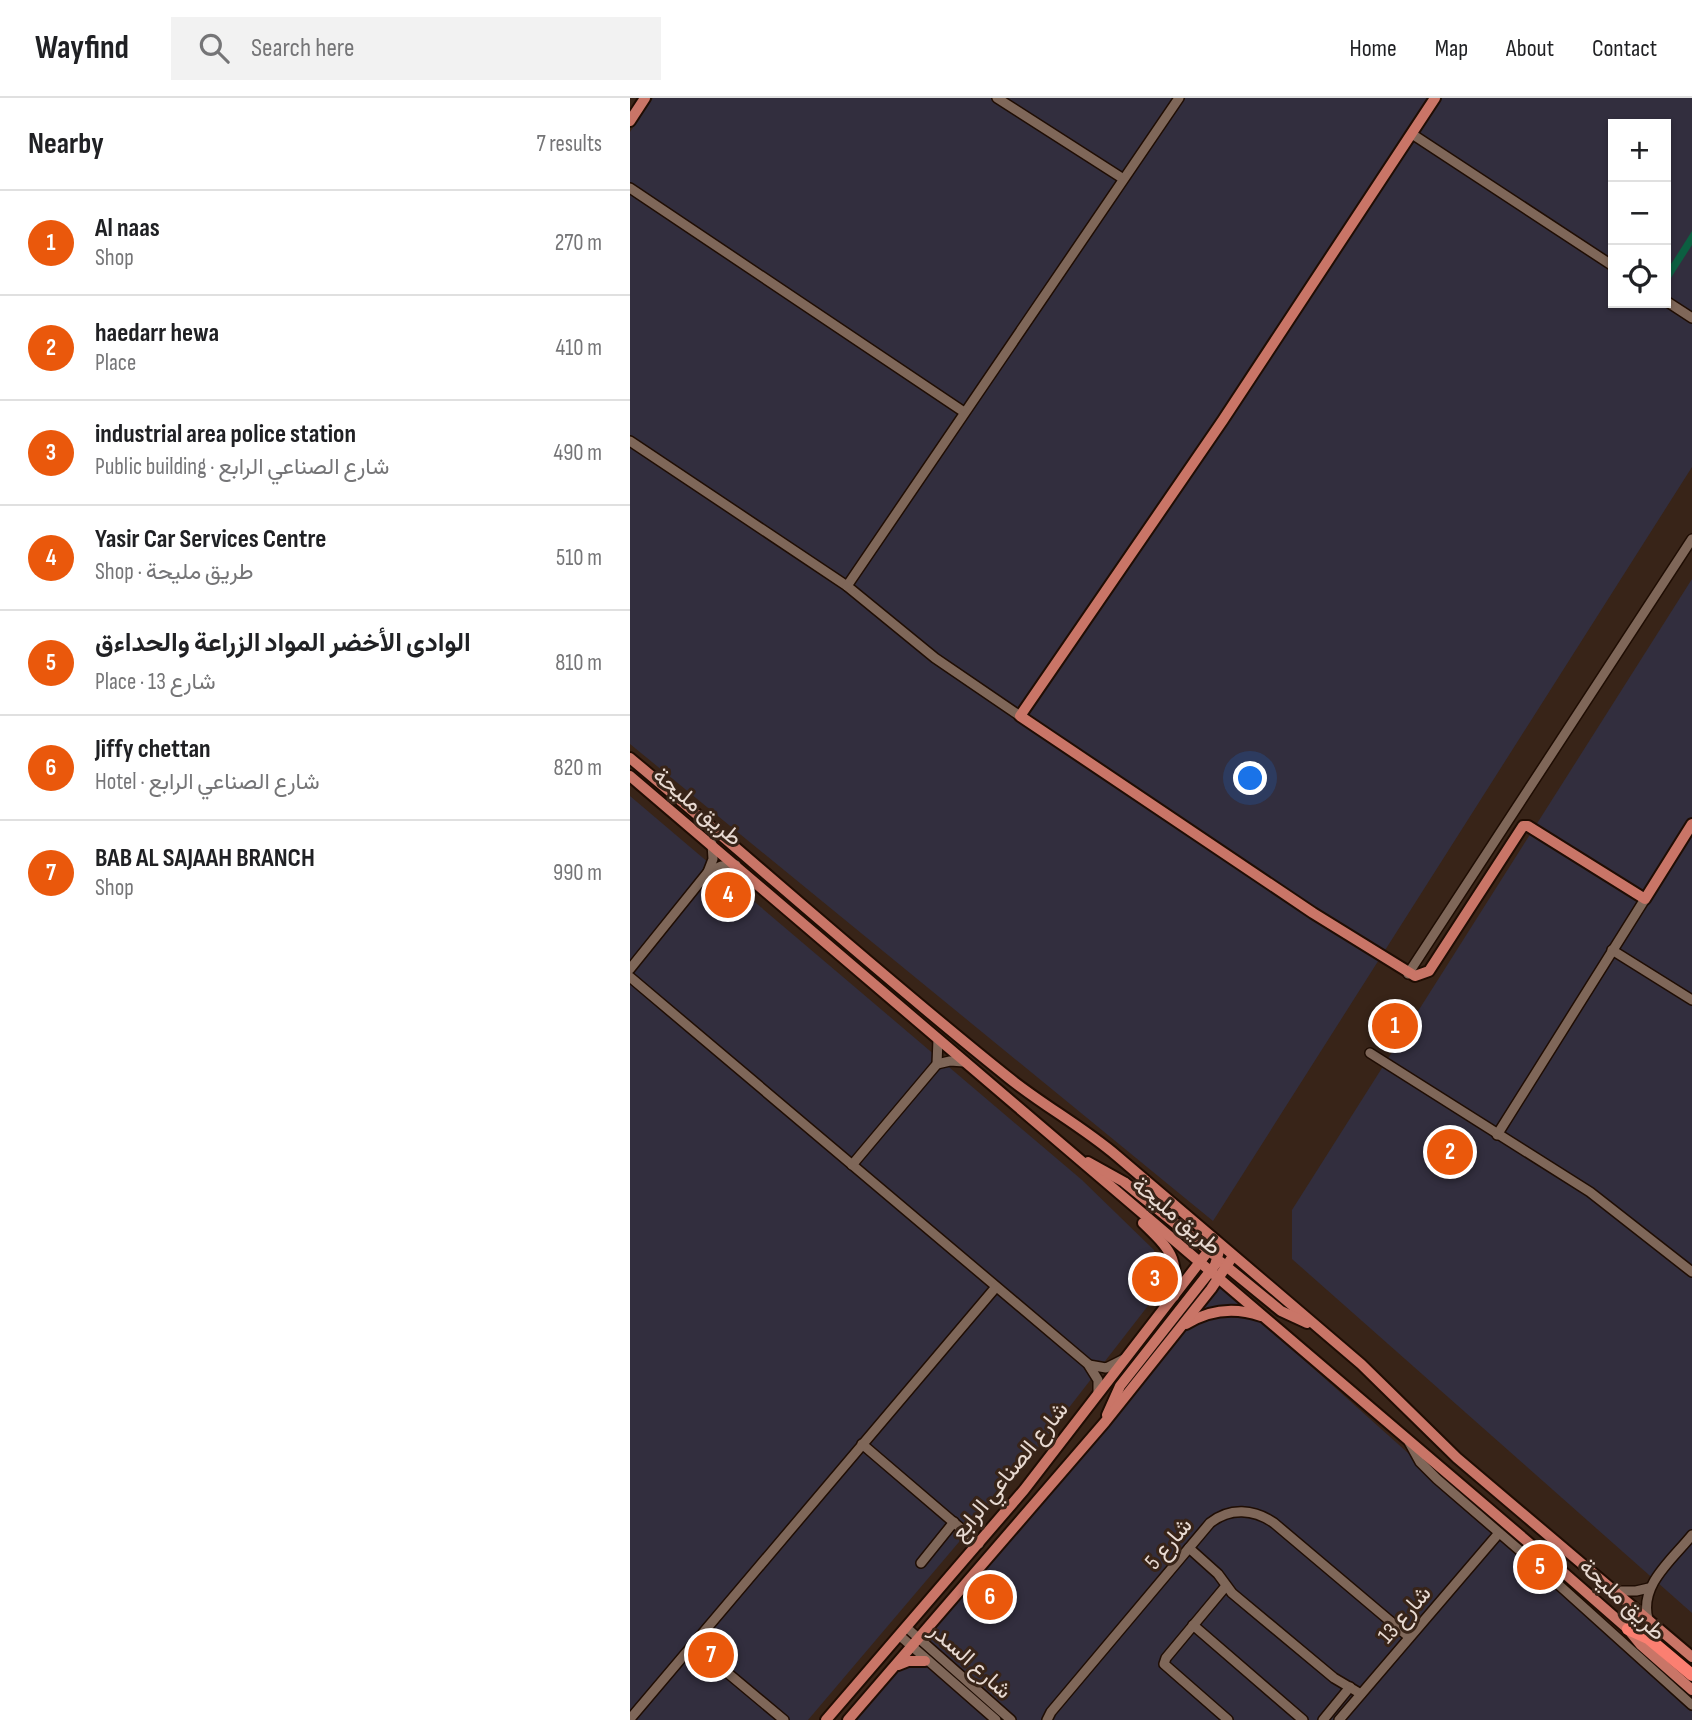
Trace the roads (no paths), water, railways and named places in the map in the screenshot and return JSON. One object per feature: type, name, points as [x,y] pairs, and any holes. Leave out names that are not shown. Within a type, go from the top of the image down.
[{"type":"highway","points":[[1628,1629],[1648,1638],[1692,1675]]},
{"type":"main road","points":[[630,121],[645,98]]},
{"type":"main road","points":[[1435,98],[1223,420],[1020,716],[1408,974],[1419,976],[1429,971],[1523,825],[1528,825],[1645,898],[1692,824]]},
{"type":"main road","name":"طريق مليحة","points":[[630,758],[875,969],[1024,1090],[1104,1145],[1219,1259],[1265,1318],[1628,1629],[1641,1646],[1692,1690]]},
{"type":"main road","name":"طريق مليحة","points":[[630,776],[1200,1262],[1219,1259],[1312,1325],[1380,1381],[1457,1458],[1692,1657]]},
{"type":"main road","points":[[1080,1159],[1106,1170],[1124,1182],[1219,1259],[1120,1386],[1105,1422]]},
{"type":"main road","points":[[1136,1208],[1141,1220],[1166,1245],[1173,1257],[1176,1276],[1174,1298]]},
{"type":"main road","name":"شارع الصناعي الرابع","points":[[848,1720],[1105,1422],[1181,1328],[1219,1259]]},
{"type":"main road","name":"شارع الصناعي الرابع","points":[[826,1720],[1024,1490],[1200,1262]]},
{"type":"main road","points":[[1181,1328],[1198,1317],[1218,1312],[1240,1311],[1265,1318]]},
{"type":"main road","points":[[892,1668],[908,1661],[925,1661]]},
{"type":"street","points":[[997,98],[1122,178]]},
{"type":"street","points":[[847,586],[1122,178],[1179,98]]},
{"type":"street","points":[[1412,134],[1608,263]]},
{"type":"street","points":[[630,188],[964,412]]},
{"type":"street","points":[[1671,304],[1692,318]]},
{"type":"street","points":[[630,441],[847,586],[935,658],[1020,716]]},
{"type":"street","points":[[1408,974],[1692,539]]},
{"type":"street","points":[[630,969],[708,872],[713,859],[712,844]]},
{"type":"street","points":[[708,872],[721,866],[736,865]]},
{"type":"street","points":[[1497,1135],[1645,898]]},
{"type":"street","points":[[1612,950],[1692,1000]]},
{"type":"street","points":[[630,977],[1087,1364],[1098,1380],[1098,1392]]},
{"type":"street","points":[[937,1064],[938,1040]]},
{"type":"street","points":[[1370,1053],[1590,1192],[1692,1272]]},
{"type":"street","points":[[852,1165],[937,1064],[964,1062]]},
{"type":"street","points":[[630,1719],[996,1287]]},
{"type":"street","points":[[1087,1364],[1106,1368],[1124,1359]]},
{"type":"street","points":[[1408,1440],[1415,1456],[1426,1468],[1692,1705]]},
{"type":"street","points":[[862,1444],[979,1544]]},
{"type":"street","name":"شارع 5","points":[[1038,1720],[1049,1716],[1217,1517],[1242,1511],[1259,1514],[1275,1523],[1409,1637]]},
{"type":"street","points":[[920,1563],[954,1522]]},
{"type":"street","name":"شارع 13","points":[[1339,1720],[1499,1533]]},
{"type":"street","points":[[1648,1619],[1646,1603],[1649,1588],[1692,1535]]},
{"type":"street","points":[[1189,1548],[1218,1574],[1226,1586],[1330,1674],[1361,1694]]},
{"type":"street","points":[[1226,1586],[1166,1658],[1164,1664],[1228,1720]]},
{"type":"street","points":[[1616,1591],[1649,1588]]},
{"type":"street","points":[[1193,1625],[1303,1720]]},
{"type":"street","name":"شارع السدر","points":[[902,1631],[1011,1720]]},
{"type":"street","name":"شارع السدر","points":[[914,1643],[925,1661],[996,1720]]},
{"type":"street","points":[[693,1644],[784,1720]]},
{"type":"street","points":[[1322,1720],[1350,1687]]},
{"type":"place","name":"Yasir Car Services Centre","points":[[728,895]]},
{"type":"place","name":"Al naas","points":[[1395,1026]]},
{"type":"place","name":"haedarr hewa","points":[[1450,1152]]},
{"type":"place","name":"industrial area police station","points":[[1155,1279]]},
{"type":"place","name":"الوادى الأخضر المواد الزراعة والحداءق","points":[[1540,1567]]},
{"type":"place","name":"Jiffy chettan","points":[[990,1597]]},
{"type":"place","name":"BAB AL SAJAAH BRANCH","points":[[711,1655]]}]
